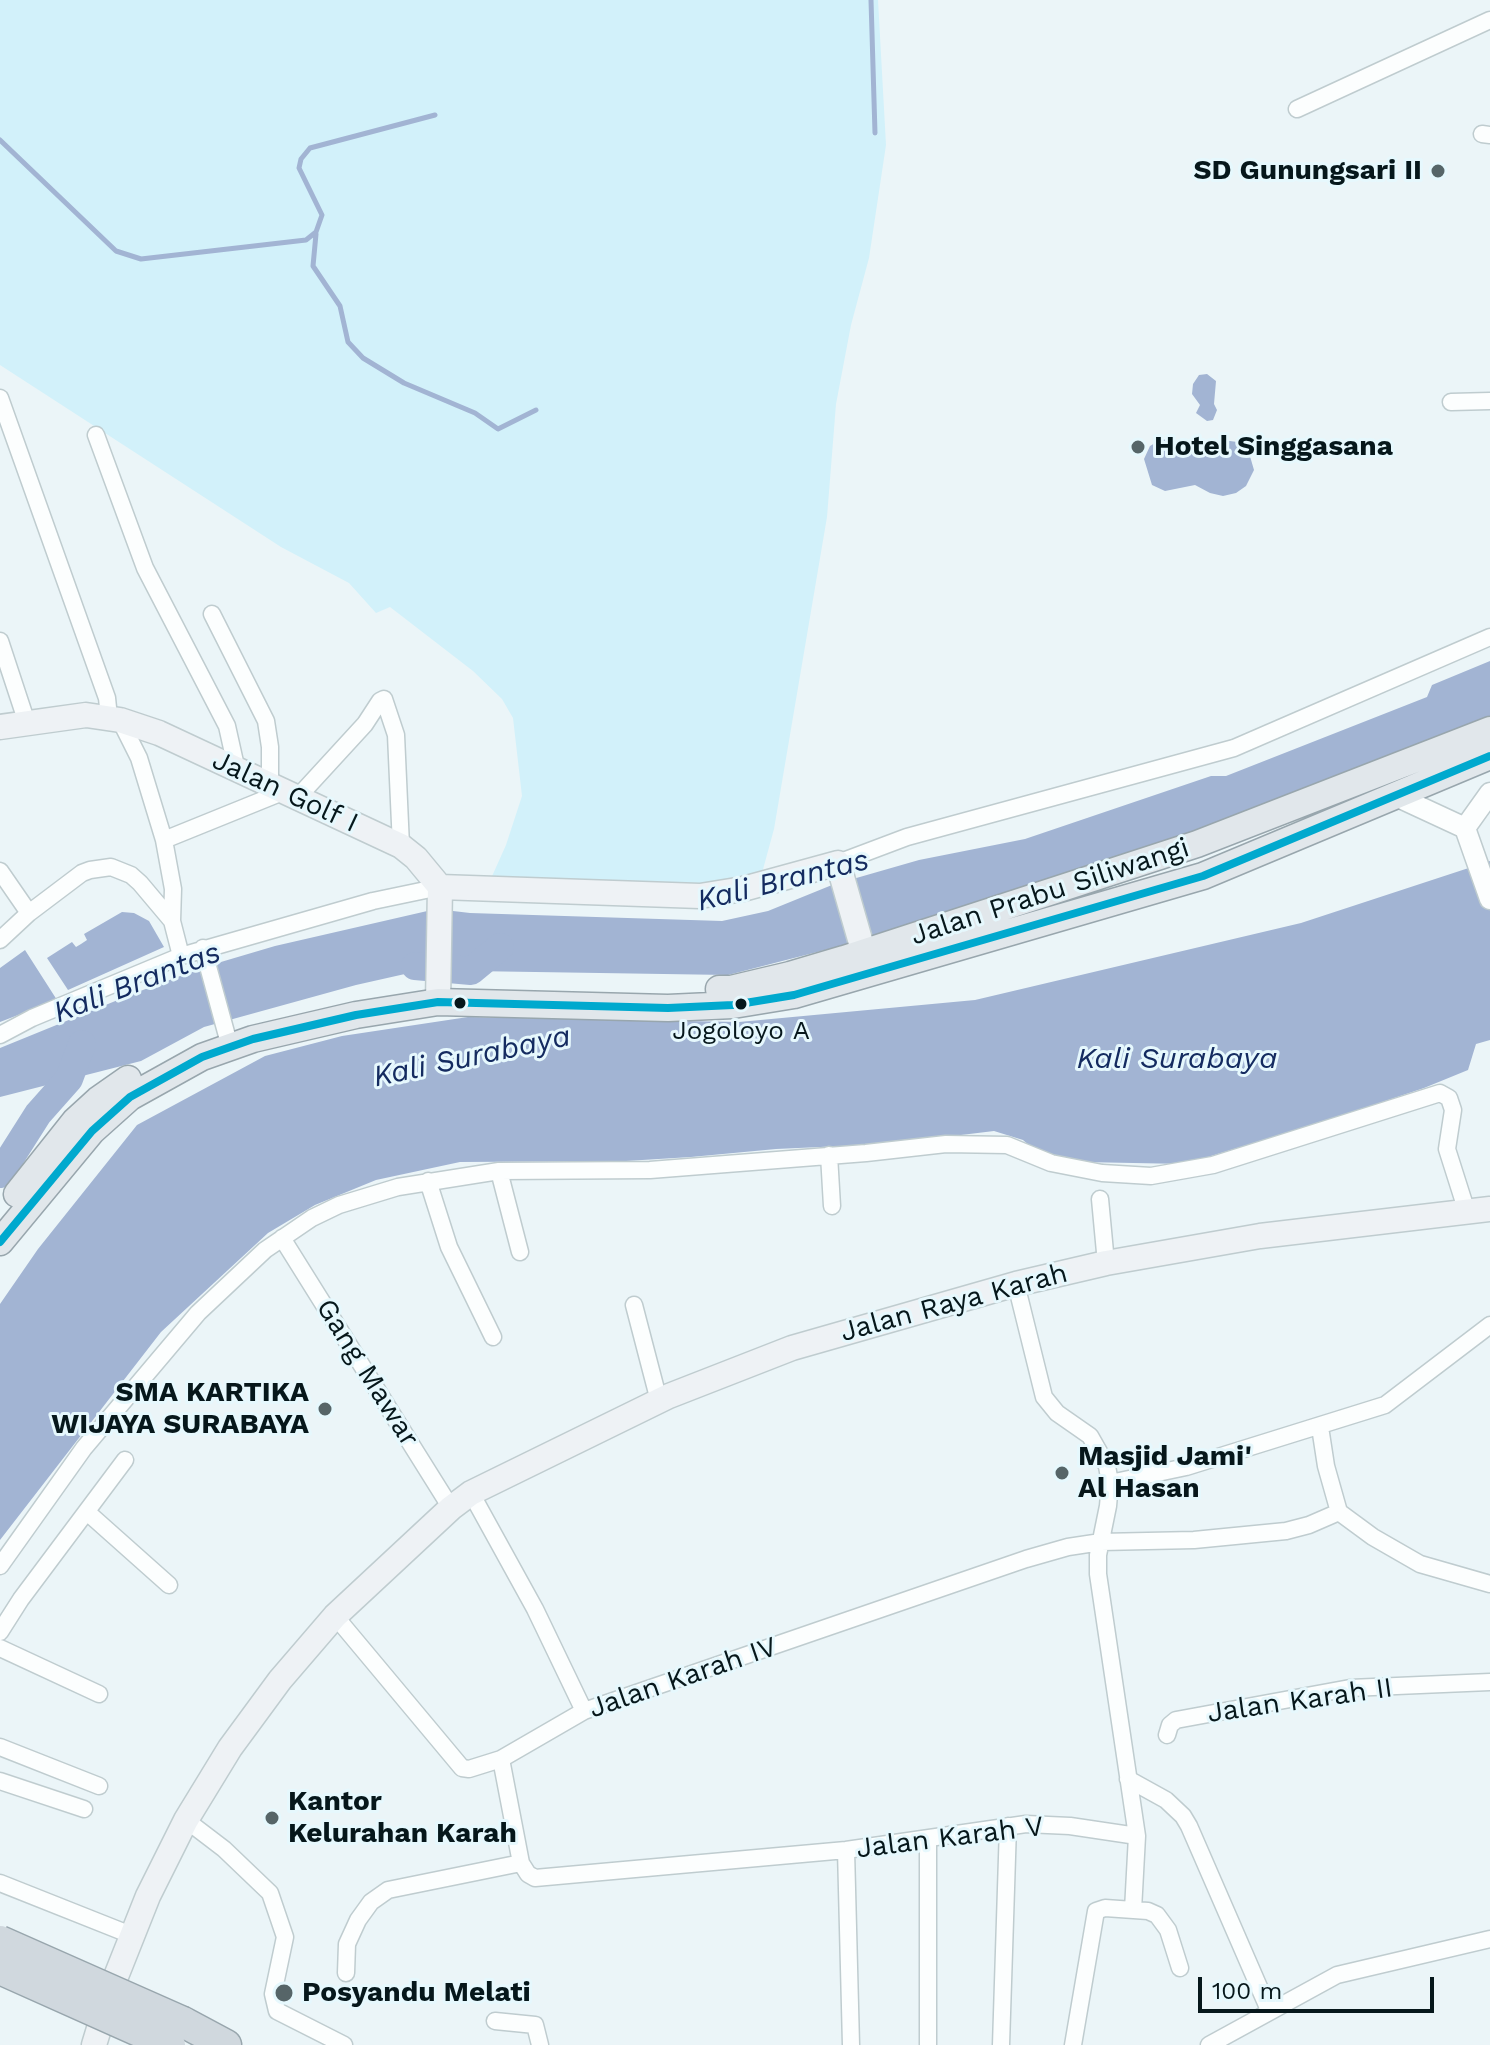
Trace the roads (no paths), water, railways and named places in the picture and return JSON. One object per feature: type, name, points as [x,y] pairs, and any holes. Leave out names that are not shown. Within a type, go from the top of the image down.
[{"type":"highway","points":[[0,1941],[176,2034]]},
{"type":"highway","points":[[0,1969],[176,2034],[226,2045]]},
{"type":"main road","name":"Jalan Golf I","points":[[0,727],[26,719],[86,715],[115,719],[159,733],[401,846],[416,858],[441,893]]},
{"type":"main road","name":"Jalan Prabu Siliwangi","points":[[865,957],[1197,844],[1490,730]]},
{"type":"main road","name":"Jalan Prabu Siliwangi","points":[[0,1216],[57,1141],[98,1100],[166,1057],[226,1034],[352,1000],[437,985],[666,991],[731,989],[1203,876],[1486,760]]},
{"type":"main road","points":[[1197,844],[1191,857],[1193,865],[1203,876]]},
{"type":"main road","points":[[437,985],[441,893],[700,896],[840,870],[865,957]]},
{"type":"main road","name":"Jalan Prabu Siliwangi","points":[[0,1242],[74,1151],[112,1112],[147,1086],[202,1057],[226,1034]]},
{"type":"main road","name":"Jalan Raya Karah","points":[[94,2045],[131,1935],[186,1820],[230,1748],[263,1702],[335,1616],[461,1500],[659,1401],[792,1348],[1016,1284],[1106,1263],[1260,1236],[1478,1211]]},
{"type":"street","points":[[1297,109],[1490,20]]},
{"type":"street","points":[[0,398],[115,719],[139,758],[164,840],[173,889],[172,921],[181,956]]},
{"type":"street","points":[[1451,402],[1490,401]]},
{"type":"street","points":[[96,435],[145,568],[223,715],[237,771]]},
{"type":"street","points":[[212,614],[266,721],[270,747],[284,791]]},
{"type":"street","points":[[840,870],[907,837],[1234,748],[1490,637]]},
{"type":"street","points":[[0,641],[26,719]]},
{"type":"street","points":[[164,840],[284,791],[365,724],[380,701],[386,700],[396,735],[401,846]]},
{"type":"street","points":[[1371,777],[1398,776],[1451,759],[1486,760]]},
{"type":"street","points":[[1465,828],[1490,793]]},
{"type":"street","points":[[1396,796],[1465,828],[1490,899]]},
{"type":"street","points":[[0,940],[29,913],[82,873],[111,867],[131,875],[172,921]]},
{"type":"street","points":[[0,871],[29,913]]},
{"type":"street","points":[[0,1035],[32,1018],[181,956],[205,955],[373,901],[441,893]]},
{"type":"street","points":[[205,955],[226,1034]]},
{"type":"street","points":[[0,1566],[84,1448],[176,1338],[235,1277],[312,1218],[339,1205],[428,1181],[499,1171],[650,1170],[946,1144],[994,1144],[1016,1148],[1051,1163],[1102,1173],[1151,1176],[1213,1165],[1440,1093],[1449,1098],[1453,1110],[1447,1149],[1478,1211]]},
{"type":"street","points":[[829,1155],[832,1206]]},
{"type":"street","points":[[499,1171],[520,1252]]},
{"type":"street","points":[[428,1181],[449,1247],[493,1337]]},
{"type":"street","points":[[1100,1199],[1106,1263]]},
{"type":"street","name":"Gang Mawar","points":[[282,1238],[535,1609],[584,1711]]},
{"type":"street","points":[[1016,1284],[1044,1397],[1057,1413],[1083,1430],[1096,1444],[1104,1457],[1110,1483],[1098,1574],[1137,1836],[1133,1910]]},
{"type":"street","points":[[634,1305],[659,1401]]},
{"type":"street","points":[[1110,1483],[1186,1467],[1391,1402],[1490,1325]]},
{"type":"street","points":[[1320,1427],[1326,1466],[1339,1512],[1373,1537],[1420,1564],[1490,1584]]},
{"type":"street","points":[[0,1632],[21,1599],[125,1460]]},
{"type":"street","points":[[87,1512],[169,1585]]},
{"type":"street","name":"Jalan Karah IV","points":[[335,1616],[462,1768],[472,1769],[501,1759],[584,1711],[1026,1559],[1068,1547],[1101,1542],[1194,1540],[1286,1531],[1339,1512]]},
{"type":"street","points":[[0,1648],[99,1694]]},
{"type":"street","name":"Jalan Karah II","points":[[1167,1735],[1170,1725],[1176,1720],[1350,1688],[1490,1682]]},
{"type":"street","points":[[0,1747],[99,1786]]},
{"type":"street","points":[[346,1973],[347,1944],[358,1920],[371,1902],[388,1890],[521,1863],[501,1759]]},
{"type":"street","points":[[1128,1779],[1166,1800],[1183,1816],[1269,2010]]},
{"type":"street","points":[[0,1781],[84,1809]]},
{"type":"street","points":[[186,1820],[224,1849],[270,1893],[285,1937],[273,1989],[273,2001],[279,2013],[344,2045]]},
{"type":"street","name":"Jalan Karah V","points":[[521,1863],[528,1874],[541,1879],[846,1850],[1026,1824],[1070,1826],[1137,1836]]},
{"type":"street","points":[[1001,2045],[1008,1826]]},
{"type":"street","points":[[928,1838],[928,2045]]},
{"type":"street","points":[[846,1850],[851,2045]]},
{"type":"street","points":[[0,1883],[131,1935]]},
{"type":"street","points":[[1073,2045],[1094,1913],[1105,1908],[1154,1913],[1163,1921],[1180,1968]]},
{"type":"street","points":[[1209,2045],[1337,1975],[1490,1939]]},
{"type":"street","points":[[495,2021],[535,2025],[540,2045]]},
{"type":"water","points":[[1207,374],[1216,381],[1214,404],[1217,410],[1213,420],[1207,421],[1196,413],[1200,405],[1192,394],[1193,384],[1199,375]]},
{"type":"water","points":[[1162,439],[1203,449],[1223,440],[1237,442],[1247,446],[1254,470],[1246,486],[1236,493],[1223,496],[1195,485],[1165,491],[1152,485],[1144,459],[1150,446]]},
{"type":"water","points":[[1490,661],[1490,717],[1181,838],[852,943],[728,975],[471,971],[436,967],[356,985],[204,1027],[141,1061],[0,1097],[0,1048],[204,967],[275,946],[436,909],[470,913],[722,921],[768,911],[832,885],[919,860],[1025,839],[1211,776],[1226,776],[1427,697],[1432,685]]},
{"type":"water","name":"Kali Surabaya","points":[[1490,861],[1490,1040],[1476,1044],[1468,1070],[1323,1122],[1185,1164],[1082,1162],[1041,1156],[1023,1140],[994,1131],[887,1144],[626,1161],[460,1162],[376,1180],[315,1205],[268,1233],[161,1332],[0,1540],[0,1304],[38,1249],[137,1125],[265,1056],[342,1036],[468,1017],[739,1022],[975,1000],[1301,923]]},
{"type":"water","points":[[122,912],[134,913],[149,921],[164,947],[68,990],[47,958],[72,942],[76,947],[81,944],[87,940],[84,934]]},
{"type":"water","points":[[25,950],[57,1000],[0,1022],[0,968]]},
{"type":"waterway","points":[[871,0],[875,133]]},
{"type":"waterway","points":[[0,140],[116,251],[141,259],[306,240],[316,232],[322,215],[299,168],[301,159],[310,148],[435,115]]},
{"type":"waterway","points":[[316,234],[313,266],[340,306],[348,342],[363,358],[404,383],[475,413],[498,429],[536,410]]},
{"type":"waterway","name":"Kali Brantas","points":[[415,966],[471,971],[500,947]]},
{"type":"waterway","points":[[0,1174],[38,1114],[69,1079],[82,1044]]},
{"type":"place","name":"SD Gunungsari II","points":[[1438,171]]},
{"type":"place","name":"Hotel Singgasana","points":[[1138,447]]},
{"type":"place","name":"Jogoloyo A","points":[[741,1004]]},
{"type":"place","name":"SMA KARTIKA WIJAYA SURABAYA","points":[[325,1409]]},
{"type":"place","name":"Masjid Jami' Al Hasan","points":[[1062,1473]]},
{"type":"place","name":"Kantor Kelurahan Karah","points":[[272,1818]]},
{"type":"place","name":"Posyandu Melati","points":[[284,1993]]}]
